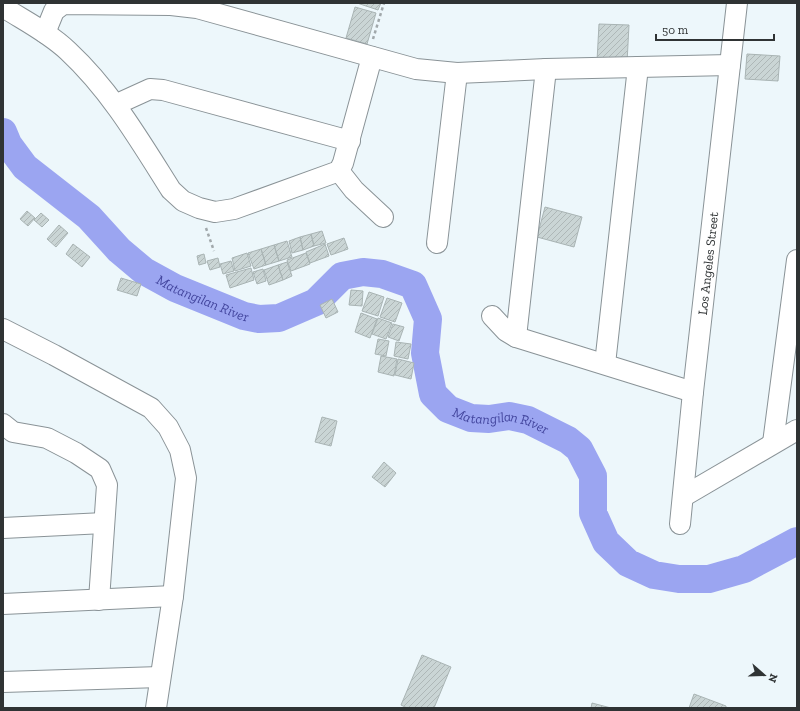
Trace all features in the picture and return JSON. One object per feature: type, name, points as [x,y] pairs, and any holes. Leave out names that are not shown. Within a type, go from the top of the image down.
[{"type":"street","name":"Los Angeles Street","points":[[680,524],[684,496],[693,392],[737,3]]},
{"type":"street","points":[[45,33],[54,11],[64,4],[171,5],[197,8],[230,16],[416,69],[456,73],[546,68],[730,65]]},
{"type":"street","points":[[3,7],[45,33],[68,50],[116,104],[170,190],[183,201],[199,208],[214,212],[234,209],[339,171],[344,163],[370,57]]},
{"type":"street","points":[[605,364],[638,67]]},
{"type":"street","points":[[516,337],[546,68]]},
{"type":"street","points":[[437,242],[456,73]]},
{"type":"street","points":[[116,104],[150,89],[163,90],[350,140]]},
{"type":"street","points":[[339,171],[354,190],[383,217]]},
{"type":"street","points":[[773,443],[797,260]]},
{"type":"street","points":[[492,316],[506,331],[516,337],[693,392]]},
{"type":"street","points":[[3,330],[54,355],[151,408],[168,427],[180,450],[186,478],[173,596],[156,708]]},
{"type":"street","points":[[6,430],[47,438],[76,453],[100,469],[108,485],[104,523],[100,600]]},
{"type":"street","points":[[684,496],[797,430]]},
{"type":"street","points":[[3,528],[104,523]]},
{"type":"street","points":[[3,604],[173,596]]},
{"type":"street","points":[[3,682],[160,676]]},
{"type":"path","points":[[370,57],[384,3]]},
{"type":"building","points":[[357,3],[381,3],[378,10]]},
{"type":"building","points":[[355,7],[376,13],[367,44],[346,38]]},
{"type":"building","points":[[599,24],[629,25],[627,63],[597,61]]},
{"type":"building","points":[[747,54],[780,56],[778,81],[745,79]]},
{"type":"building","points":[[545,207],[582,217],[574,247],[537,237]]},
{"type":"building","points":[[27,211],[35,218],[28,226],[20,219]]},
{"type":"building","points":[[41,213],[49,220],[42,227],[34,220]]},
{"type":"building","points":[[59,225],[68,233],[56,247],[47,239]]},
{"type":"building","points":[[322,231],[326,243],[314,246],[311,234]]},
{"type":"building","points":[[311,234],[314,246],[303,250],[300,237]]},
{"type":"building","points":[[300,237],[303,250],[292,253],[289,241]]},
{"type":"building","points":[[344,238],[348,249],[331,255],[327,244]]},
{"type":"building","points":[[287,241],[292,257],[279,261],[274,245]]},
{"type":"building","points":[[73,244],[90,257],[82,267],[66,254]]},
{"type":"building","points":[[325,244],[329,256],[310,263],[306,252]]},
{"type":"building","points":[[274,245],[279,261],[266,265],[261,249]]},
{"type":"building","points":[[261,249],[266,265],[254,269],[248,253]]},
{"type":"building","points":[[247,253],[251,266],[235,271],[232,258]]},
{"type":"building","points":[[306,253],[310,264],[291,271],[287,260]]},
{"type":"building","points":[[204,254],[206,263],[199,265],[197,256]]},
{"type":"building","points":[[218,258],[220,267],[210,270],[207,261]]},
{"type":"building","points":[[231,261],[234,271],[223,274],[220,264]]},
{"type":"building","points":[[287,262],[292,276],[283,280],[278,265]]},
{"type":"building","points":[[278,265],[283,280],[269,285],[264,270]]},
{"type":"building","points":[[251,268],[254,280],[230,288],[226,275]]},
{"type":"building","points":[[263,269],[266,281],[257,284],[253,272]]},
{"type":"building","points":[[121,278],[141,284],[137,296],[117,290]]},
{"type":"building","points":[[351,290],[363,291],[362,306],[349,305]]},
{"type":"building","points":[[369,292],[384,297],[378,316],[362,311]]},
{"type":"building","points":[[387,298],[402,303],[395,322],[380,317]]},
{"type":"building","points":[[332,299],[338,312],[326,318],[320,305]]},
{"type":"building","points":[[361,313],[377,319],[370,338],[355,332]]},
{"type":"building","points":[[378,318],[392,323],[386,339],[372,334]]},
{"type":"building","points":[[393,324],[404,327],[399,341],[388,337]]},
{"type":"building","points":[[378,339],[389,341],[386,356],[375,354]]},
{"type":"building","points":[[396,342],[411,344],[408,359],[394,356]]},
{"type":"building","points":[[381,356],[397,359],[394,376],[378,372]]},
{"type":"building","points":[[398,359],[414,363],[411,379],[395,375]]},
{"type":"building","points":[[322,417],[337,421],[331,446],[315,442]]},
{"type":"building","points":[[384,462],[396,473],[385,487],[372,477]]},
{"type":"building","points":[[422,655],[451,667],[434,708],[407,708],[401,705]]},
{"type":"building","points":[[694,694],[726,706],[726,708],[689,708]]},
{"type":"building","points":[[592,703],[611,708],[591,708]]},
{"type":"waterway","name":"Matangilan River","points":[[3,132],[8,144],[25,167],[89,217],[119,250],[144,271],[175,288],[244,316],[259,319],[279,318],[316,302],[342,276],[363,272],[382,274],[413,285],[428,319],[425,353],[433,394],[448,409],[471,418],[489,419],[509,416],[528,420],[568,440],[579,449],[593,476],[593,513],[606,542],[628,563],[654,575],[679,579],[709,579],[744,569],[797,541]]}]
